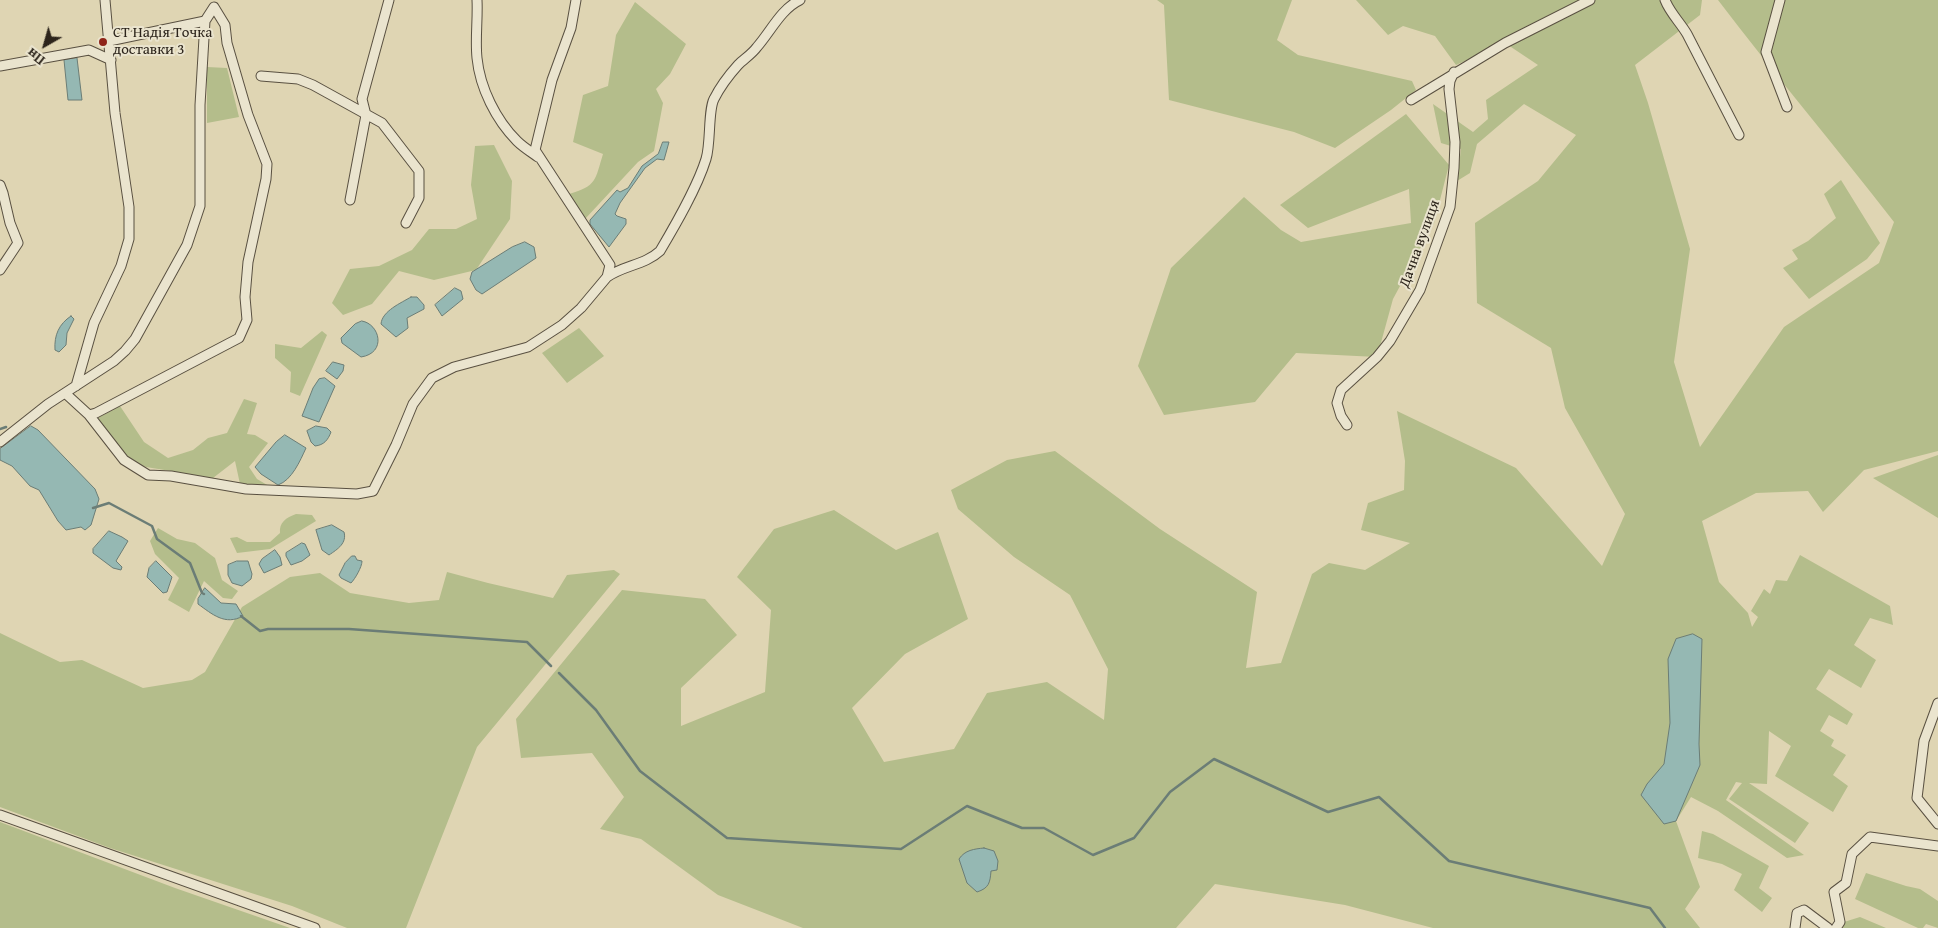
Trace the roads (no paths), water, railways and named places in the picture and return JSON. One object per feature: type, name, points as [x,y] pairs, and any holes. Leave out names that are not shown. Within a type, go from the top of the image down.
[{"type":"street","points":[[76,386],[94,323],[121,266],[129,240],[129,207],[115,113],[105,0]]},
{"type":"street","points":[[350,200],[366,115],[362,99],[389,0]]},
{"type":"street","points":[[477,0],[477,59],[480,76],[505,128],[518,143],[540,159]]},
{"type":"street","points":[[576,0],[571,28],[552,80],[535,150],[610,265],[607,277]]},
{"type":"street","points":[[65,393],[88,415],[124,460],[148,475],[171,476],[246,489],[357,494],[373,491],[396,445],[413,404],[432,378],[454,367],[528,347],[562,325],[581,308],[607,277],[618,269],[653,258],[660,251],[706,160],[710,140],[713,101],[738,65],[756,49],[781,15],[793,3],[800,0]]},
{"type":"street","points":[[1411,100],[1454,72],[1505,43],[1590,0]]},
{"type":"street","points":[[1665,0],[1670,11],[1687,34],[1739,135]]},
{"type":"street","points":[[1780,0],[1766,52],[1787,107]]},
{"type":"street","points":[[0,442],[48,404],[114,361],[125,351],[135,339],[187,246],[200,206],[200,105],[205,21],[214,7],[225,25],[227,43],[248,115],[267,164],[266,178],[248,262],[247,320],[238,338],[96,413],[88,415]]},
{"type":"street","points":[[109,41],[205,21]]},
{"type":"street","points":[[0,66],[89,50],[111,60]]},
{"type":"street","name":"Дачна вулиця","points":[[1347,425],[1341,416],[1337,403],[1341,390],[1378,357],[1390,341],[1420,290],[1450,207],[1455,142],[1450,81],[1454,72]]},
{"type":"street","points":[[261,76],[298,79],[313,85],[382,123],[419,171],[419,198],[406,223]]},
{"type":"street","points":[[0,185],[4,193],[10,224],[18,243],[0,270]]},
{"type":"street","points":[[1938,703],[1924,741],[1918,798],[1938,824]]},
{"type":"street","points":[[0,816],[315,928]]},
{"type":"street","points":[[1836,928],[1840,922],[1834,892],[1846,883],[1852,854],[1870,837],[1938,846]]},
{"type":"street","points":[[1795,928],[1797,913],[1804,910],[1828,928]]},
{"type":"water","points":[[77,58],[82,100],[68,100],[64,60]]},
{"type":"water","points":[[663,142],[669,142],[664,160],[657,159],[645,168],[620,203],[615,214],[626,219],[626,224],[609,247],[590,224],[590,220],[617,190],[620,192],[628,188],[642,166],[658,154]]},
{"type":"water","points":[[525,242],[534,247],[536,258],[482,294],[476,290],[470,279],[472,272],[512,247]]},
{"type":"water","points":[[455,288],[461,291],[463,299],[442,316],[435,305]]},
{"type":"water","points":[[411,297],[417,297],[424,305],[424,309],[407,318],[408,328],[396,337],[381,324],[382,319],[388,311]]},
{"type":"water","points":[[71,316],[74,319],[67,333],[66,345],[59,352],[55,350],[56,335],[60,326]]},
{"type":"water","points":[[362,321],[373,327],[378,339],[375,350],[361,357],[342,343],[341,338],[355,324]]},
{"type":"water","points":[[333,362],[344,365],[343,371],[337,379],[326,371]]},
{"type":"water","points":[[325,378],[335,386],[319,422],[302,416],[313,388],[319,379]]},
{"type":"water","points":[[31,426],[38,430],[95,489],[99,499],[91,525],[85,530],[81,527],[66,530],[58,521],[39,490],[30,486],[12,466],[0,460],[0,449]]},
{"type":"water","points":[[316,426],[327,428],[331,432],[325,442],[315,446],[311,442],[307,431]]},
{"type":"water","points":[[285,435],[306,448],[291,475],[278,485],[261,474],[255,467],[276,442]]},
{"type":"water","points":[[332,525],[344,532],[345,536],[343,543],[329,555],[322,550],[316,530]]},
{"type":"water","points":[[109,531],[128,541],[116,561],[122,567],[121,570],[113,568],[93,553],[93,549]]},
{"type":"water","points":[[302,543],[305,544],[310,555],[302,561],[291,565],[286,553]]},
{"type":"water","points":[[275,550],[280,557],[282,565],[264,573],[259,564],[262,559]]},
{"type":"water","points":[[352,556],[362,561],[358,573],[351,583],[339,575],[345,563]]},
{"type":"water","points":[[156,561],[172,577],[167,592],[163,593],[147,577],[149,568]]},
{"type":"water","points":[[237,561],[248,561],[252,574],[251,579],[242,586],[232,583],[228,575],[228,565]]},
{"type":"water","points":[[205,588],[221,603],[236,604],[243,616],[230,620],[219,618],[198,604],[198,599]]},
{"type":"water","points":[[1693,634],[1702,639],[1700,765],[1676,821],[1664,824],[1641,795],[1647,784],[1664,764],[1670,723],[1668,659],[1676,639]]},
{"type":"water","points":[[984,848],[994,851],[998,861],[997,870],[991,871],[988,884],[984,889],[977,892],[967,883],[959,859],[967,852]]},
{"type":"waterway","points":[[0,429],[6,427]]},
{"type":"waterway","points":[[93,508],[109,503],[152,526],[157,539],[190,563],[204,594]]},
{"type":"waterway","points":[[241,616],[260,631],[268,629],[349,629],[527,642],[551,666]]},
{"type":"waterway","points":[[559,673],[596,710],[640,771],[727,838],[901,849],[967,806],[1022,828],[1044,828],[1093,855],[1134,838],[1170,792],[1214,759],[1328,812],[1379,797],[1449,861],[1650,908],[1665,928]]},
{"type":"place","name":"СТ Надія Точка доставки 3","points":[[103,42]]}]
